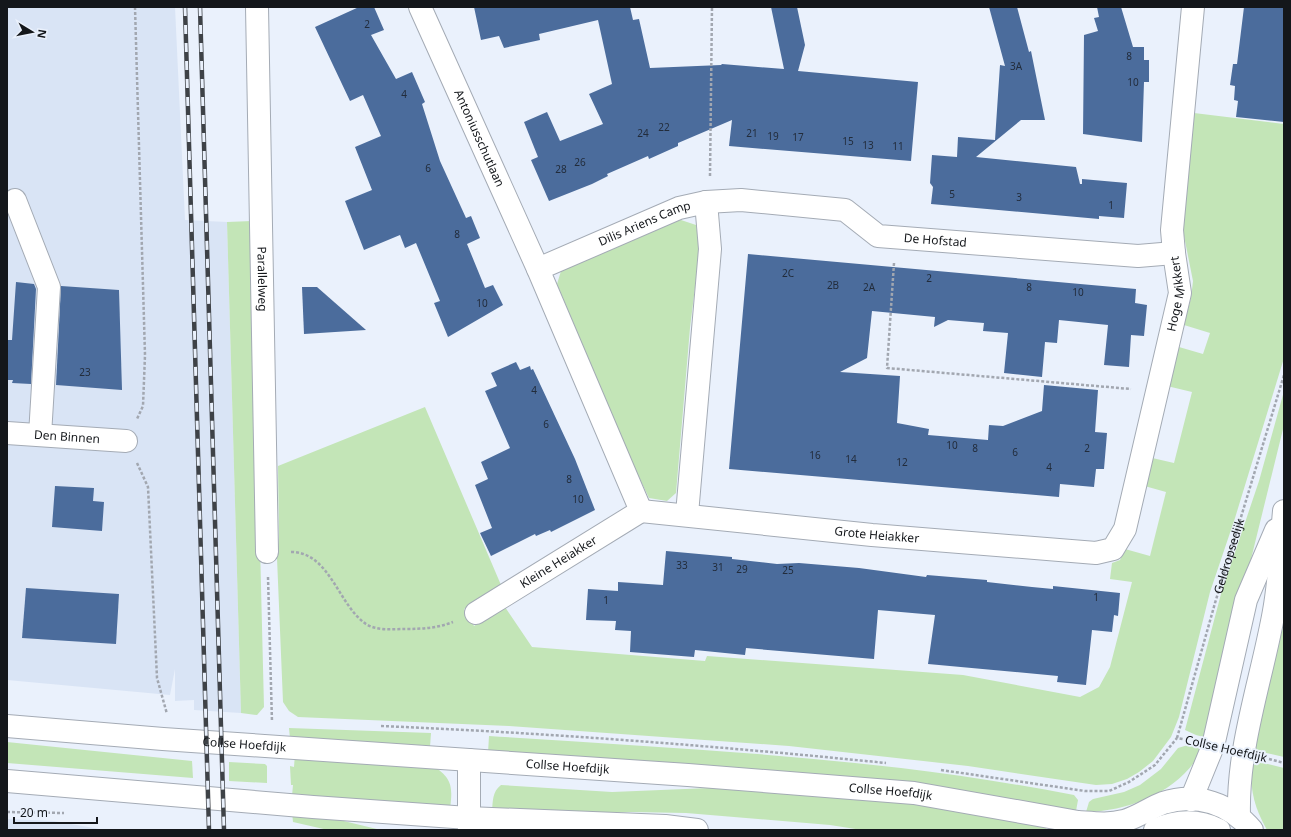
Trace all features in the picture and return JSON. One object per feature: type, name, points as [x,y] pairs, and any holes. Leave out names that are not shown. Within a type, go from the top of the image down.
[{"type":"street","name":"Parallelweg","points":[[257,7],[268,552]]},
{"type":"street","name":"Antoniusschutlaan","points":[[420,7],[538,269]]},
{"type":"street","name":"Hoge Mikkert","points":[[1112,549],[1125,529],[1180,293],[1172,230],[1192,7]]},
{"type":"street","points":[[15,200],[50,287],[40,435]]},
{"type":"street","name":"De Hofstad","points":[[706,202],[741,200],[845,210],[878,236],[1138,256],[1174,253]]},
{"type":"street","name":"Dilis Ariens Camp","points":[[538,269],[679,208],[706,202],[710,249],[687,514]]},
{"type":"street","points":[[538,269],[641,511]]},
{"type":"street","name":"Den Binnen","points":[[7,433],[126,441]]},
{"type":"street","name":"Grote Heiakker","points":[[641,511],[687,514],[872,535],[1081,552],[1096,553],[1112,549]]},
{"type":"street","name":"Kleine Heiakker","points":[[476,613],[641,511]]},
{"type":"street","points":[[1178,822],[1191,800],[1213,746],[1246,600],[1284,511]]},
{"type":"street","points":[[1246,823],[1238,792],[1242,752],[1274,610],[1284,511]]},
{"type":"street","name":"Collse Hoefdijk","points":[[7,726],[914,794],[1078,822],[1105,824],[1125,820],[1163,803],[1176,800],[1191,800],[1222,805],[1246,823]]},
{"type":"street","points":[[469,760],[469,824]]},
{"type":"street","points":[[7,781],[313,807],[469,824],[666,826],[697,830]]},
{"type":"street","points":[[1155,830],[1178,822],[1194,821],[1206,824],[1219,830]]},
{"type":"path","points":[[135,7],[145,355],[143,406],[126,441],[148,487],[157,678],[168,714]]},
{"type":"path","points":[[706,202],[711,173],[712,7]]},
{"type":"path","points":[[896,237],[887,368],[1156,391]]},
{"type":"path","name":"Geldropsedijk","points":[[1177,738],[1215,603],[1284,375]]},
{"type":"path","points":[[273,746],[268,552],[298,552],[309,556],[322,568],[354,613],[367,624],[382,629],[428,629],[443,626],[476,613]]},
{"type":"path","points":[[471,730],[748,749],[891,764]]},
{"type":"path","name":"Collse Hoefdijk","points":[[938,769],[1085,791],[1109,791],[1129,782],[1155,765],[1177,738],[1213,746]]},
{"type":"path","name":"Collse Hoefdijk","points":[[1242,752],[1284,763]]},
{"type":"shaded area","points":[[7,7],[175,7],[185,220],[227,222],[241,713],[194,710],[194,700],[175,701],[175,669],[170,695],[7,680]]},
{"type":"shaded area","points":[[7,819],[54,821],[105,830],[7,830]]},
{"type":"green space","points":[[1194,113],[1284,124],[1284,358],[1235,518],[1210,592],[1179,717],[1171,737],[1153,761],[1139,772],[1127,779],[1112,784],[1096,785],[968,766],[789,746],[509,726],[298,717],[289,711],[283,702],[277,558],[279,537],[278,466],[425,407],[501,585],[464,609],[474,626],[505,607],[532,647],[705,661],[707,656],[963,675],[1080,697],[1099,687],[1110,667],[1132,582],[1110,579],[1112,563],[1120,560],[1125,549],[1150,556],[1166,492],[1141,485],[1148,457],[1174,463],[1192,392],[1167,386],[1179,347],[1203,354],[1210,333],[1184,325],[1191,298],[1193,281],[1183,231]]},
{"type":"green space","points":[[681,220],[696,225],[700,247],[690,328],[676,493],[667,501],[649,498],[628,454],[557,284],[561,271],[654,228]]},
{"type":"green space","points":[[252,221],[264,707],[257,715],[241,713],[227,222]]},
{"type":"green space","points":[[1284,391],[1284,425],[1207,738],[1185,730],[1221,594],[1259,481]]},
{"type":"green space","points":[[1284,623],[1284,757],[1253,750]]},
{"type":"green space","points":[[289,728],[431,733],[430,747],[290,739]]},
{"type":"green space","points":[[489,736],[695,749],[850,762],[1009,783],[1074,795],[1078,800],[1076,811],[488,753]]},
{"type":"green space","points":[[7,742],[192,761],[193,778],[7,763]]},
{"type":"green space","points":[[1188,745],[1203,748],[1194,763],[1182,776],[1169,786],[1138,802],[1103,811],[1086,812],[1089,802],[1093,799],[1124,792],[1140,785],[1161,769],[1178,748]]},
{"type":"green space","points":[[295,754],[432,765],[444,774],[450,783],[450,809],[292,796],[293,785],[291,785],[290,766],[294,767]]},
{"type":"green space","points":[[1251,760],[1284,768],[1284,830],[1267,830],[1262,821],[1253,796]]},
{"type":"green space","points":[[229,762],[265,764],[267,766],[267,783],[229,781]]},
{"type":"green space","points":[[501,785],[612,792],[734,787],[882,799],[1047,824],[1046,830],[862,830],[830,825],[686,813],[631,812],[557,815],[492,811],[494,794]]},
{"type":"green space","points":[[292,812],[327,817],[381,830],[328,830],[293,822]]},
{"type":"building","points":[[359,7],[374,7],[384,30],[371,35],[396,79],[412,72],[425,102],[422,104],[440,161],[466,218],[471,216],[480,238],[467,244],[485,288],[493,285],[503,305],[448,337],[434,303],[440,301],[416,243],[405,248],[400,235],[364,250],[345,201],[372,190],[355,147],[381,136],[363,95],[350,101],[315,27]]},
{"type":"building","points":[[474,7],[630,7],[633,20],[639,19],[650,68],[722,64],[784,69],[771,7],[797,7],[805,45],[798,71],[918,82],[911,161],[729,146],[732,120],[678,143],[678,146],[649,159],[648,156],[607,174],[608,176],[592,184],[549,201],[531,160],[538,157],[524,122],[547,112],[560,141],[603,124],[589,94],[612,84],[598,20],[539,34],[540,40],[504,48],[499,36],[481,40]]},
{"type":"building","points":[[989,7],[1017,7],[1029,52],[1031,51],[1045,120],[1021,120],[976,157],[1076,167],[1080,184],[1082,184],[1082,179],[1127,183],[1124,218],[1099,216],[1099,219],[931,204],[933,187],[930,183],[932,155],[957,157],[958,137],[995,140],[1000,65],[1005,66]]},
{"type":"building","points":[[1097,7],[1121,7],[1133,47],[1144,47],[1144,60],[1149,60],[1149,82],[1144,82],[1142,142],[1083,134],[1084,35],[1098,31],[1094,18],[1099,17]]},
{"type":"building","points":[[1244,7],[1284,7],[1284,122],[1236,117],[1238,101],[1234,100],[1235,86],[1230,85],[1233,64],[1237,64]]},
{"type":"building","points":[[748,254],[1136,289],[1135,303],[1147,305],[1144,336],[1131,335],[1129,367],[1104,365],[1108,325],[1059,320],[1057,343],[1045,342],[1042,377],[1004,373],[1008,333],[983,331],[984,323],[948,320],[934,327],[935,317],[872,311],[867,358],[840,372],[900,376],[897,423],[929,429],[928,435],[988,440],[989,425],[1003,426],[1042,411],[1044,385],[1098,390],[1095,432],[1107,433],[1104,469],[1096,469],[1094,487],[1060,484],[1059,497],[729,469]]},
{"type":"building","points":[[16,282],[34,284],[36,289],[31,384],[12,383],[13,380],[7,380],[7,340],[12,340]]},
{"type":"building","points":[[61,286],[119,290],[122,390],[56,385]]},
{"type":"building","points":[[302,287],[317,287],[366,330],[304,334]]},
{"type":"building","points":[[516,362],[520,370],[530,366],[531,370],[533,369],[575,459],[595,510],[551,532],[550,530],[536,536],[535,534],[491,556],[480,533],[492,528],[475,485],[488,479],[481,462],[510,448],[485,391],[497,386],[491,373]]},
{"type":"building","points":[[55,486],[94,488],[93,501],[104,502],[102,531],[52,527]]},
{"type":"building","points":[[666,551],[732,557],[732,559],[777,564],[799,563],[859,568],[926,577],[927,575],[987,580],[987,582],[1053,589],[1053,586],[1120,593],[1118,616],[1114,615],[1112,632],[1092,630],[1086,685],[1057,682],[1058,676],[928,664],[935,615],[878,610],[874,659],[746,648],[745,655],[695,650],[694,657],[630,652],[631,631],[615,630],[616,621],[586,620],[588,589],[618,591],[618,582],[663,585]]},
{"type":"building","points":[[26,588],[119,594],[116,644],[22,638]]},
{"type":"railway","points":[[185,7],[209,830]]},
{"type":"railway","points":[[200,7],[224,830]]}]
